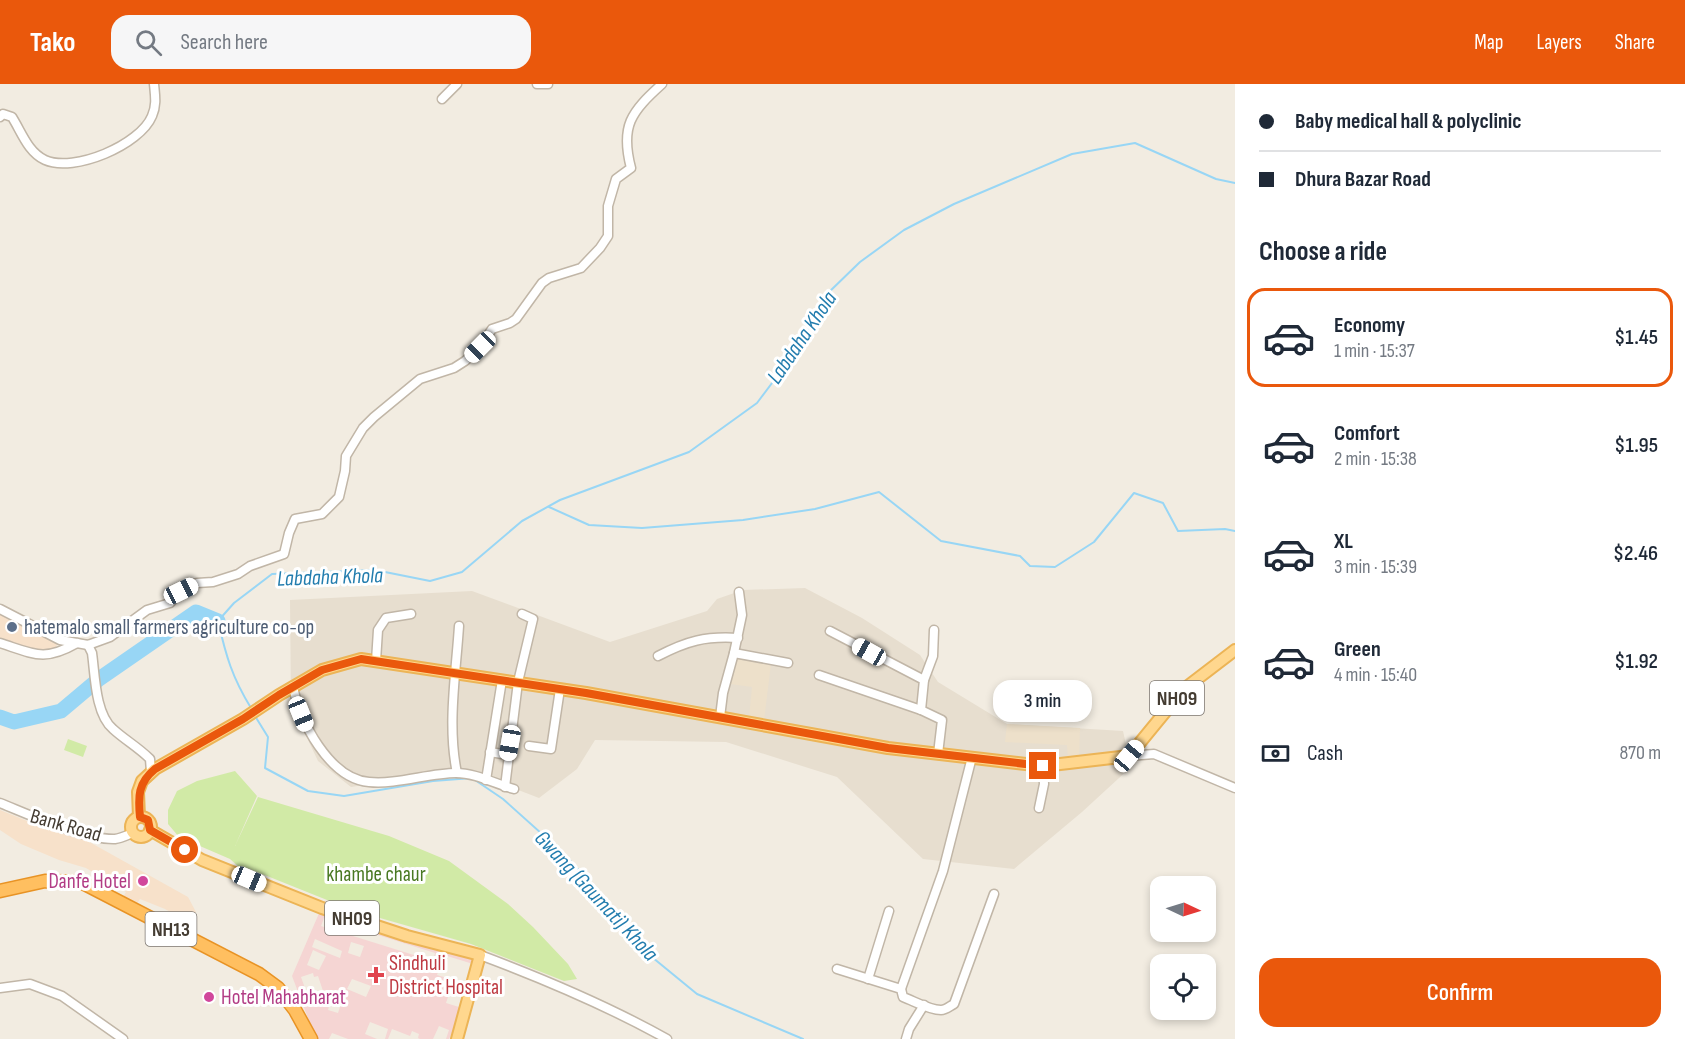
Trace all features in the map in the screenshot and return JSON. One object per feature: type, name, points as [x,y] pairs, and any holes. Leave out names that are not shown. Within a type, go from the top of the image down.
[{"type":"highway","name":"NH13","points":[[0,891],[45,881],[81,882],[259,974],[278,988],[295,1010],[311,1039]]},
{"type":"main road","name":"NH09","points":[[1129,756],[1184,689],[1235,650]]},
{"type":"main road","points":[[150,830],[142,836],[133,833],[132,823],[140,817],[138,792],[142,782],[151,772],[322,670],[361,659],[560,688],[888,748],[1043,766],[1129,756]]},
{"type":"main road","name":"NH09","points":[[140,817],[148,820],[150,830],[202,860],[322,908],[418,939],[480,955]]},
{"type":"main road","points":[[457,1039],[480,955]]},
{"type":"street","points":[[0,117],[3,114],[12,117],[25,141],[37,155],[58,164],[71,162],[107,153],[135,139],[152,116],[156,102],[154,84]]},
{"type":"street","points":[[442,99],[457,84]]},
{"type":"street","points":[[537,84],[548,84]]},
{"type":"street","points":[[648,98],[651,84]]},
{"type":"street","points":[[90,649],[147,610],[170,603],[181,591],[197,584],[213,582],[238,574],[250,566],[284,554],[289,533],[296,519],[322,514],[339,497],[346,456],[363,428],[374,417],[420,379],[454,368],[465,361],[480,347],[492,329],[516,319],[542,282],[580,268],[588,261],[608,236],[608,207],[616,179],[631,168],[626,149],[627,129],[638,106],[662,84]]},
{"type":"street","points":[[720,717],[723,693],[742,615],[739,603],[740,592]]},
{"type":"street","points":[[0,609],[60,640],[77,643],[90,649]]},
{"type":"street","points":[[376,661],[378,630],[386,618],[411,614]]},
{"type":"street","points":[[293,686],[296,701],[307,728],[332,762],[352,777],[369,782],[457,773],[509,788],[508,755],[519,682],[533,619],[522,614]]},
{"type":"street","points":[[457,773],[454,760],[453,722],[459,626]]},
{"type":"street","points":[[921,710],[924,680],[933,656],[934,630]]},
{"type":"street","points":[[830,631],[924,680]]},
{"type":"street","points":[[658,656],[682,644],[698,640],[714,637],[738,638]]},
{"type":"street","points":[[0,643],[38,656],[51,655],[77,643]]},
{"type":"street","points":[[90,649],[101,712],[111,728],[150,759],[151,772]]},
{"type":"street","points":[[734,653],[788,663]]},
{"type":"street","points":[[819,675],[921,710],[942,720],[938,754]]},
{"type":"street","points":[[486,780],[502,680]]},
{"type":"street","points":[[529,746],[551,749],[560,688]]},
{"type":"street","points":[[490,752],[508,755]]},
{"type":"street","points":[[1129,756],[1154,754],[1235,788]]},
{"type":"street","points":[[972,758],[943,871],[901,989],[903,997],[941,1010],[954,1004],[994,894]]},
{"type":"street","points":[[1039,808],[1044,784],[1043,766]]},
{"type":"street","name":"Bank Road","points":[[0,803],[84,834],[115,839],[133,833]]},
{"type":"street","points":[[868,979],[889,911]]},
{"type":"street","points":[[480,955],[515,968],[639,1023],[667,1039]]},
{"type":"street","points":[[837,969],[901,989]]},
{"type":"street","points":[[0,988],[30,984],[62,996],[123,1039]]},
{"type":"street","points":[[906,1039],[909,1029],[924,1005]]},
{"type":"shaded area","points":[[805,588],[862,618],[920,655],[938,682],[1007,724],[1123,731],[1131,767],[1014,869],[923,859],[837,777],[726,742],[595,740],[577,769],[539,798],[464,769],[351,787],[318,761],[291,704],[290,600],[472,591],[610,642],[707,611],[717,599],[743,590]]},
{"type":"shaded area","points":[[0,614],[58,643],[55,649],[43,653],[0,639]]},
{"type":"shaded area","points":[[737,657],[771,663],[764,721],[749,718],[752,687],[730,684]]},
{"type":"shaded area","points":[[1007,724],[1080,728],[1079,759],[1068,759],[1067,745],[1005,742]]},
{"type":"shaded area","points":[[0,810],[42,827],[84,839],[188,897],[196,912],[186,921],[140,899],[136,905],[123,897],[126,892],[86,868],[59,860],[21,844],[0,830]]},
{"type":"shaded area","name":"Sindhuli District Hospital","points":[[320,911],[476,961],[458,1020],[449,1039],[446,1039],[449,1030],[439,1026],[433,1039],[420,1039],[419,1034],[412,1031],[410,1036],[392,1029],[388,1039],[385,1039],[388,1029],[370,1022],[365,1034],[377,1039],[348,1039],[332,1033],[329,1039],[316,1039],[292,976]],"holes":[[[324,918],[435,953],[433,961],[321,926]],[[315,939],[342,951],[340,958],[312,947]],[[351,942],[364,946],[360,957],[348,953]],[[313,950],[326,956],[319,970],[307,965]],[[444,955],[473,964],[467,984],[437,975]],[[313,973],[314,977],[318,976],[326,1000],[311,1005],[301,977]],[[352,979],[371,986],[366,997],[347,989]],[[453,982],[466,987],[459,1007],[446,1003]],[[332,995],[343,998],[338,1013],[328,1010]]]},
{"type":"green space","points":[[68,739],[87,746],[83,757],[64,750]]},
{"type":"green space","name":"khambe chaur","points":[[235,771],[257,796],[235,846],[258,797],[389,836],[449,861],[508,904],[568,964],[577,979],[564,981],[471,944],[352,910],[242,866],[239,867],[230,859],[179,837],[168,824],[168,810],[177,791],[197,781]]},
{"type":"waterway","name":"Labdaha Khola","points":[[251,708],[230,666],[218,621],[234,603],[272,574],[375,570],[430,581],[462,572],[522,521],[560,500],[689,452],[757,403],[799,347],[827,294],[860,262],[904,230],[954,204],[1072,154],[1135,143],[1216,179],[1235,183]]},
{"type":"waterway","points":[[549,507],[589,525],[642,528],[743,520],[815,509],[879,492],[941,541],[1020,556],[1030,566],[1055,567],[1094,542],[1134,493],[1163,503],[1178,531],[1225,529],[1235,531]]},
{"type":"waterway","points":[[0,717],[14,722],[61,711],[99,679],[196,612],[218,621]]},
{"type":"waterway","name":"Gwang (Gaumati) Khola","points":[[255,716],[268,737],[265,768],[308,791],[344,796],[433,781],[472,778],[503,799],[561,851],[587,879],[647,953],[697,994],[803,1039]]},
{"type":"place","name":"hatemalo small farmers agriculture co-op","points":[[12,627]]},
{"type":"place","name":"Danfe Hotel","points":[[143,881]]},
{"type":"place","name":"Sindhuli District Hospital","points":[[376,975]]},
{"type":"place","name":"Hotel Mahabharat","points":[[209,997]]},
{"type":"route","points":[[185,850],[150,830],[148,820],[140,817],[138,792],[148,775],[322,670],[361,659],[586,693],[888,748],[1043,766]]}]
